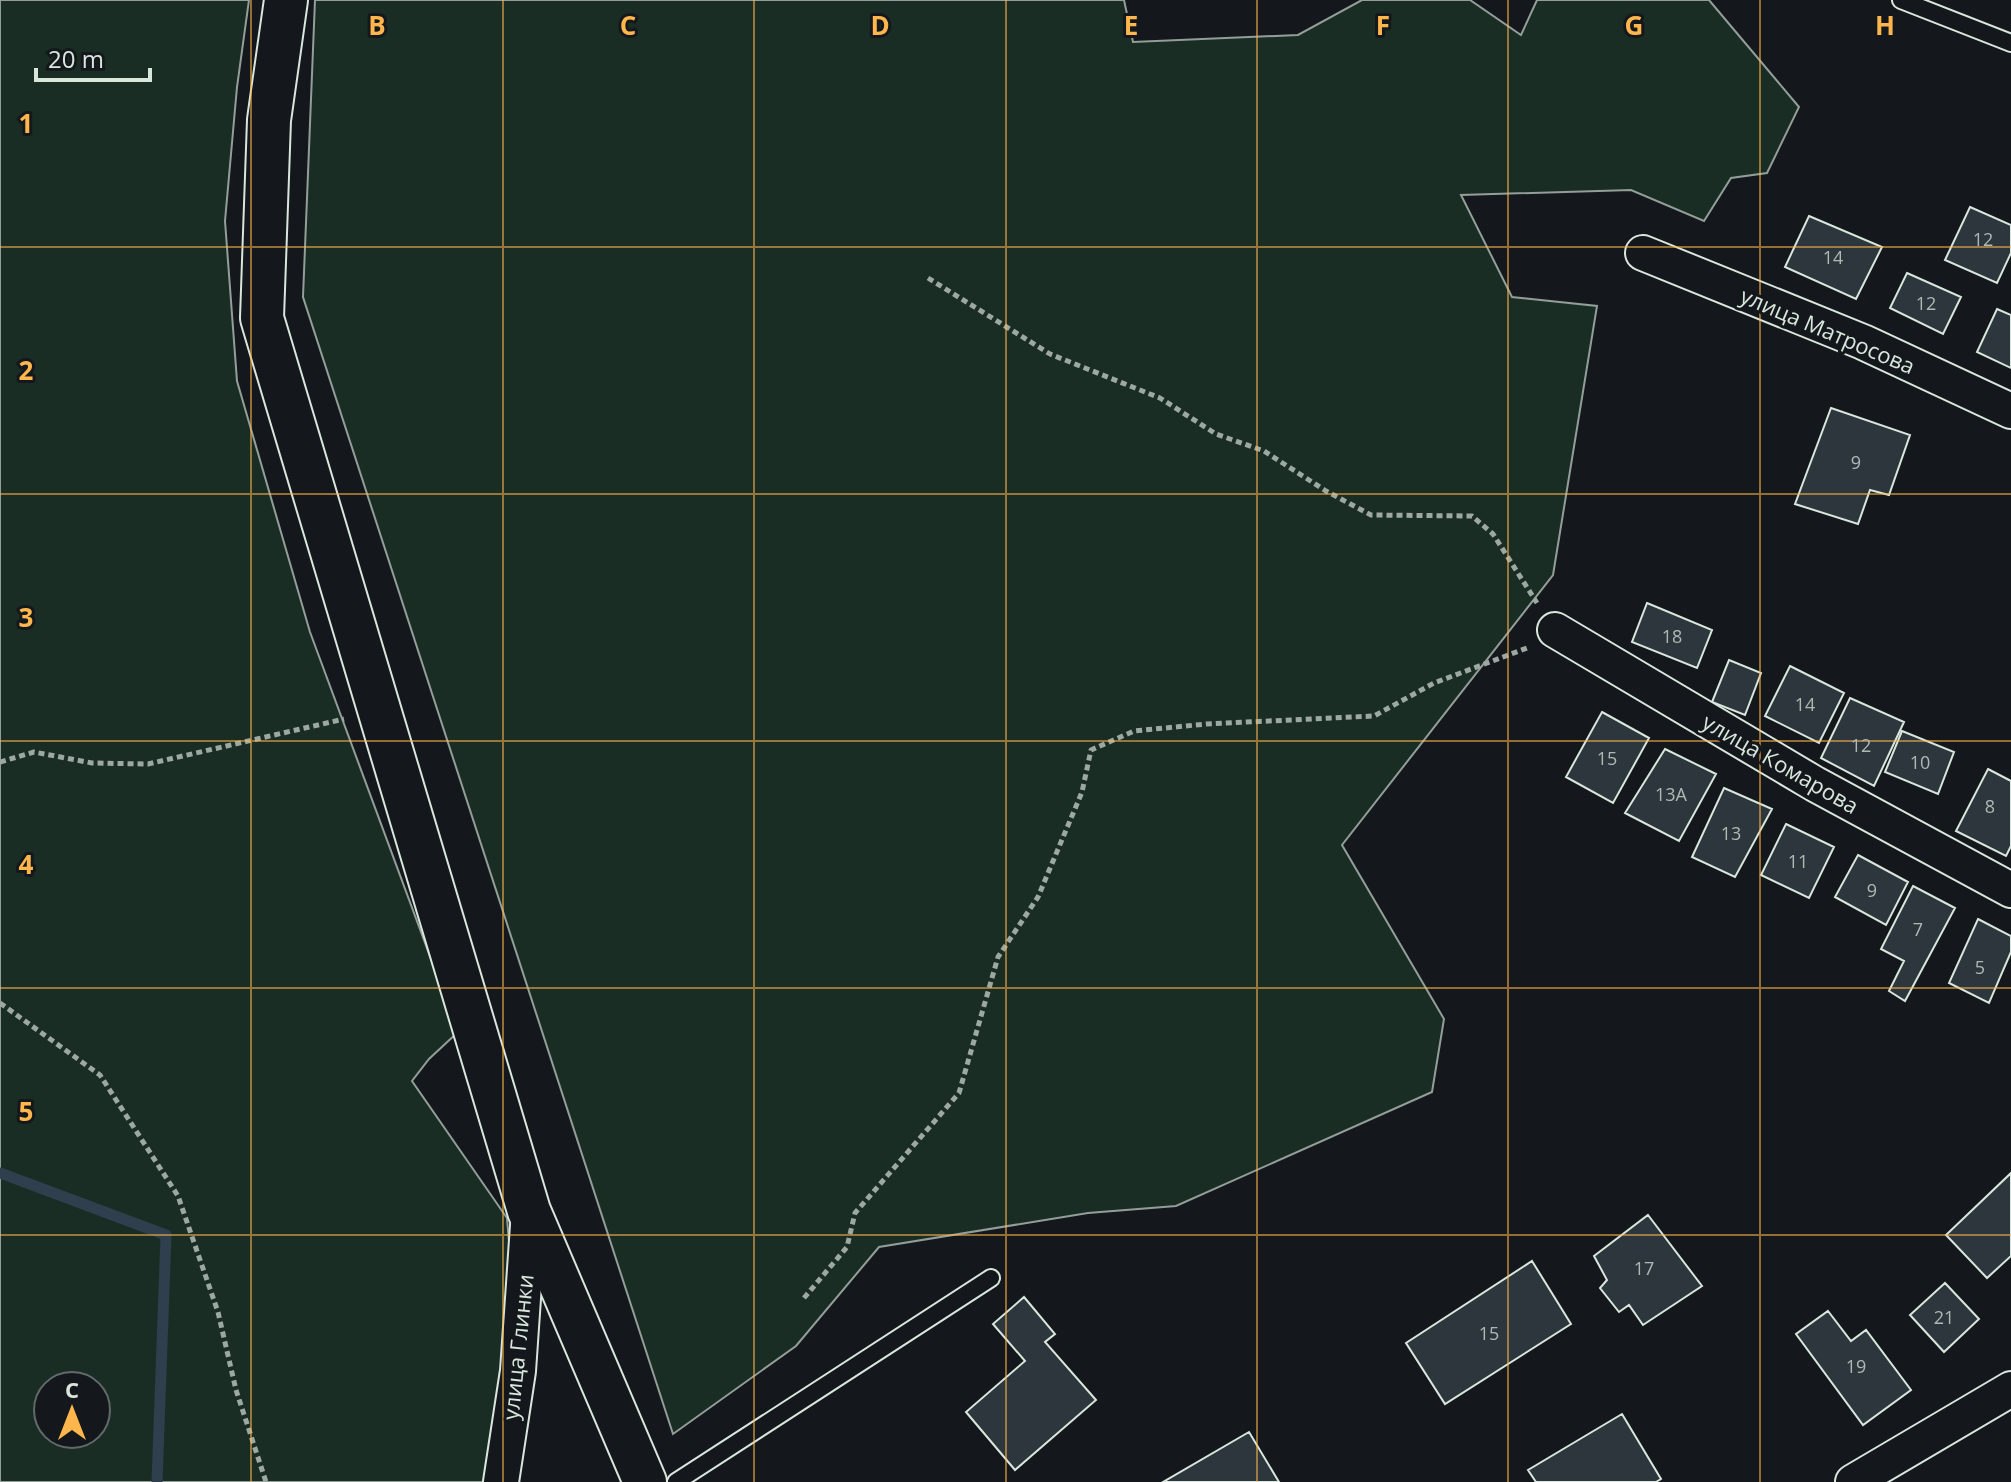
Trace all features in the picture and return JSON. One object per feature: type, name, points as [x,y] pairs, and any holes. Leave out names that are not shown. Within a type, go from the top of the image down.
[{"type":"street","points":[[286,0],[269,120],[262,318],[529,1211],[645,1482]]},
{"type":"street","name":"улица Матросова","points":[[1643,253],[1863,342],[2011,411]]},
{"type":"street","name":"улица Комарова","points":[[1555,630],[1815,784],[2011,890]]},
{"type":"street","name":"улица Глинки","points":[[501,1482],[518,1371],[529,1211]]},
{"type":"street","points":[[1853,1482],[2011,1389]]},
{"type":"lane","points":[[1901,0],[2011,43]]},
{"type":"lane","points":[[676,1482],[991,1278]]},
{"type":"path","points":[[804,1298],[847,1247],[855,1213],[959,1093],[998,957],[1038,897],[1082,792],[1091,750],[1134,731],[1206,724],[1374,716],[1434,683],[1520,653],[1555,630],[1493,534],[1472,516],[1371,515],[1326,491],[1264,451],[1216,434],[1160,398],[1050,354],[928,278]]},
{"type":"path","points":[[0,762],[34,752],[92,763],[148,764],[339,720],[380,714]]},
{"type":"path","points":[[0,1003],[100,1075],[178,1196],[218,1312],[236,1390],[266,1482]]},
{"type":"green space","points":[[0,0],[249,0],[237,87],[225,221],[237,381],[310,632],[458,1032],[429,1059],[412,1081],[507,1218],[519,1361],[500,1482],[0,1482]]},
{"type":"green space","points":[[315,0],[1124,0],[1133,42],[1298,35],[1362,0],[1470,0],[1521,35],[1537,0],[1709,0],[1799,107],[1767,173],[1731,178],[1704,221],[1631,190],[1461,195],[1512,297],[1597,306],[1553,575],[1342,845],[1444,1019],[1432,1092],[1176,1206],[1088,1213],[879,1247],[796,1346],[673,1434],[303,297]]},
{"type":"building","points":[[1970,207],[2011,225],[2011,253],[1997,283],[1945,260]]},
{"type":"building","points":[[1809,216],[1882,247],[1856,299],[1785,267]]},
{"type":"building","points":[[1907,273],[1961,297],[1943,334],[1890,308]]},
{"type":"building","points":[[1997,309],[2011,315],[2011,368],[1977,352]]},
{"type":"building","points":[[1831,408],[1910,435],[1889,495],[1870,490],[1858,524],[1795,504]]},
{"type":"building","points":[[1647,603],[1712,630],[1697,668],[1632,642]]},
{"type":"building","points":[[1729,660],[1761,673],[1745,715],[1712,702]]},
{"type":"building","points":[[1790,666],[1844,693],[1819,743],[1765,716]]},
{"type":"building","points":[[1850,698],[1904,722],[1874,786],[1821,758]]},
{"type":"building","points":[[1602,712],[1649,738],[1613,803],[1566,777]]},
{"type":"building","points":[[1902,731],[1954,752],[1938,794],[1885,772]]},
{"type":"building","points":[[1665,749],[1716,774],[1679,841],[1625,813]]},
{"type":"building","points":[[1988,769],[2011,781],[2011,846],[2006,856],[1956,831]]},
{"type":"building","points":[[1724,788],[1772,809],[1735,877],[1692,857]]},
{"type":"building","points":[[1786,824],[1834,847],[1809,898],[1761,875]]},
{"type":"building","points":[[1858,855],[1908,882],[1886,925],[1835,897]]},
{"type":"building","points":[[1913,886],[1955,908],[1905,1001],[1889,991],[1904,961],[1881,949]]},
{"type":"building","points":[[1978,919],[2011,936],[2011,952],[1989,1003],[1949,983]]},
{"type":"building","points":[[2011,1173],[2011,1256],[1987,1278],[1946,1235]]},
{"type":"building","points":[[1648,1215],[1702,1286],[1643,1325],[1629,1305],[1619,1312],[1600,1288],[1607,1280],[1594,1256]]},
{"type":"building","points":[[1532,1261],[1571,1324],[1445,1404],[1406,1343]]},
{"type":"building","points":[[1945,1283],[1979,1319],[1944,1352],[1910,1315]]},
{"type":"building","points":[[1024,1297],[1055,1334],[1045,1342],[1096,1400],[1015,1470],[966,1412],[1025,1361],[993,1324]]},
{"type":"building","points":[[1828,1311],[1851,1341],[1866,1330],[1911,1390],[1863,1425],[1796,1334]]},
{"type":"building","points":[[1622,1414],[1661,1479],[1656,1482],[1536,1482],[1528,1470]]},
{"type":"building","points":[[1249,1432],[1279,1482],[1163,1482]]},
{"type":"waterway","points":[[0,1173],[166,1235],[157,1482]]}]
